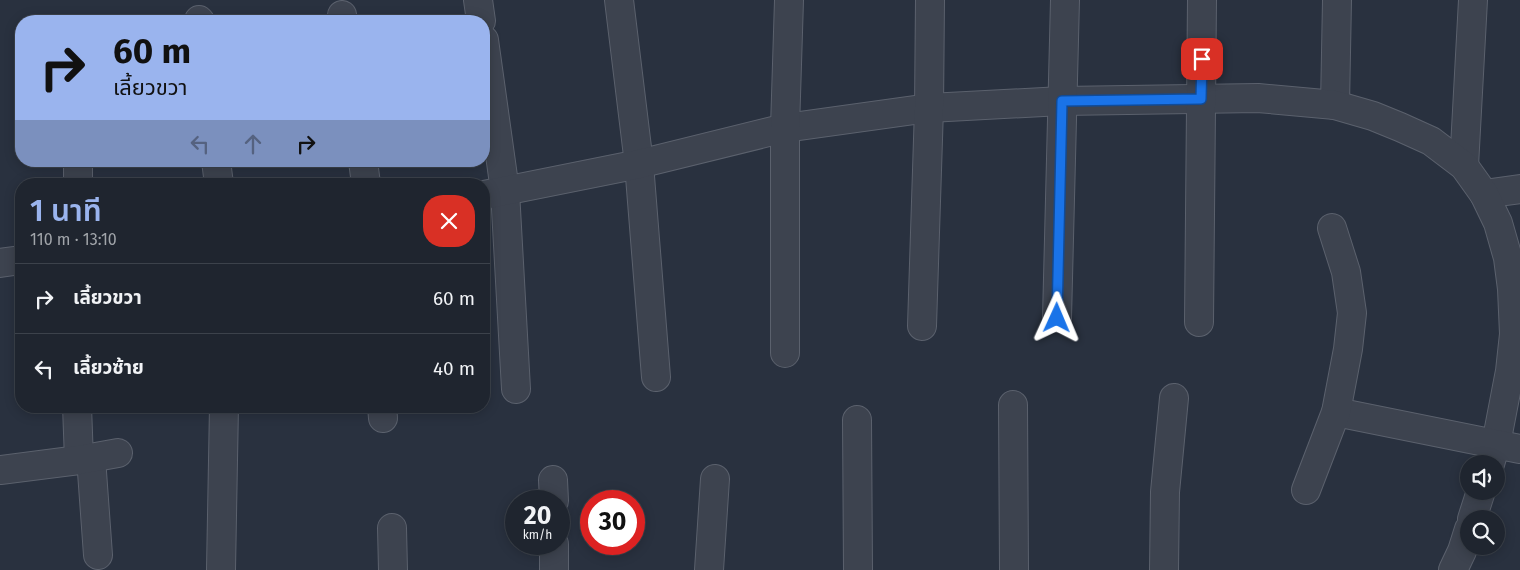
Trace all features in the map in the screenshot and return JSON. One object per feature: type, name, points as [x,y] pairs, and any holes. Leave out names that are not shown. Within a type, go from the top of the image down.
[{"type":"street","points":[[478,0],[480,15]]},
{"type":"street","points":[[619,0],[639,164],[656,377]]},
{"type":"street","points":[[786,353],[784,128],[789,0]]},
{"type":"street","points":[[922,326],[929,108],[930,0]]},
{"type":"street","points":[[1057,318],[1065,0]]},
{"type":"street","points":[[1199,322],[1202,0]]},
{"type":"street","points":[[1335,105],[1337,0]]},
{"type":"street","points":[[1464,166],[1474,0]]},
{"type":"street","points":[[494,193],[639,164],[784,128],[929,108],[1062,101],[1258,98],[1335,105],[1373,116],[1431,141],[1464,166],[1484,194],[1498,223],[1508,258],[1512,289],[1514,334],[1502,452],[1336,412]]},
{"type":"street","points":[[490,132],[494,193],[516,389]]},
{"type":"street","points":[[1484,194],[1520,189]]},
{"type":"street","points":[[1306,490],[1336,412],[1348,349],[1352,313],[1346,272],[1332,228]]},
{"type":"street","points":[[0,263],[15,261]]},
{"type":"street","points":[[1164,570],[1164,492],[1174,398]]},
{"type":"street","points":[[1013,405],[1014,570]]},
{"type":"street","points":[[78,413],[98,555]]},
{"type":"street","points":[[220,570],[224,413]]},
{"type":"street","points":[[858,420],[858,570]]},
{"type":"street","points":[[0,470],[118,453]]},
{"type":"street","points":[[709,570],[715,479]]},
{"type":"street","points":[[392,528],[393,570]]},
{"type":"street","points":[[554,555],[554,570]]},
{"type":"street","points":[[1453,570],[1460,555]]},
{"type":"route","points":[[1057,318],[1062,101],[1201,99],[1202,59]]}]
